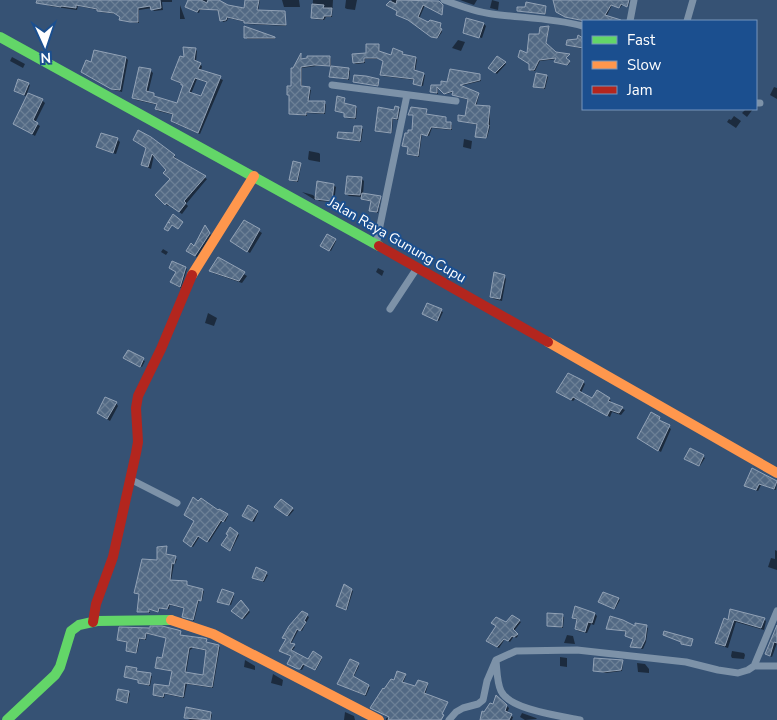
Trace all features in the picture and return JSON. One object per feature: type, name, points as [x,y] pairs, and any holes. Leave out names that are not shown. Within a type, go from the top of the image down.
[{"type":"main road","name":"Jalan Raya Gunung Cupu","points":[[0,37],[254,176],[777,473]]},
{"type":"main road","points":[[93,622],[96,604],[113,557],[138,442],[136,408],[138,396],[164,342],[193,273],[254,176]]},
{"type":"main road","points":[[7,720],[55,675],[60,667],[71,631],[80,625],[93,622],[167,619],[213,634],[379,720]]},
{"type":"street","points":[[444,0],[473,11],[555,20],[582,26]]},
{"type":"street","points":[[630,20],[634,0]]},
{"type":"street","points":[[687,20],[693,0]]},
{"type":"street","points":[[332,85],[456,101]]},
{"type":"street","points":[[376,245],[407,96]]},
{"type":"street","points":[[390,309],[417,268]]},
{"type":"street","points":[[130,479],[177,503]]},
{"type":"street","points":[[450,720],[456,712],[478,704],[483,700],[487,681],[496,660],[516,651],[577,650],[686,662],[738,673],[748,670],[754,666],[777,611]]},
{"type":"street","points":[[496,660],[501,691],[506,698],[516,705],[580,720]]},
{"type":"street","points":[[754,666],[777,666]]},
{"type":"building","points":[[37,0],[160,0],[161,8],[151,10],[150,6],[138,8],[138,22],[130,22],[119,20],[120,17],[114,13],[97,11],[97,9],[76,5],[76,8],[36,3]]},
{"type":"building","points":[[188,0],[201,0],[207,3],[208,0],[219,0],[228,5],[244,8],[245,0],[259,0],[257,10],[285,11],[286,25],[244,23],[244,21],[227,17],[226,20],[220,21],[218,10],[199,9],[197,12],[185,7]]},
{"type":"building","points":[[397,0],[439,1],[443,5],[442,15],[423,5],[418,17],[428,22],[430,20],[441,23],[440,28],[442,29],[437,38],[431,37],[408,20],[396,15],[397,11],[386,5],[390,1],[396,4]]},
{"type":"building","points":[[553,0],[629,0],[627,7],[621,4],[619,8],[611,5],[605,15],[621,20],[582,20],[565,17],[556,12]]},
{"type":"building","points":[[526,2],[546,6],[545,14],[517,11],[517,7],[525,7]]},
{"type":"building","points":[[312,4],[324,5],[323,8],[332,8],[331,16],[324,16],[323,19],[311,18]]},
{"type":"building","points":[[466,18],[484,23],[479,38],[463,33]]},
{"type":"building","points":[[244,26],[275,37],[275,38],[244,38]]},
{"type":"building","points":[[549,26],[546,43],[556,52],[570,54],[566,58],[570,61],[567,65],[554,62],[556,58],[539,60],[534,70],[529,70],[529,64],[518,57],[520,50],[527,53],[529,34],[539,34],[540,27]]},
{"type":"building","points":[[578,35],[582,37],[582,48],[566,45],[567,40],[577,39]]},
{"type":"building","points":[[366,44],[379,44],[379,51],[391,55],[393,48],[403,52],[402,54],[416,57],[414,70],[424,73],[421,86],[413,84],[414,79],[380,75],[383,61],[377,58],[364,58],[364,62],[353,63],[352,54],[366,53]]},
{"type":"building","points":[[183,47],[196,48],[194,60],[201,63],[198,69],[221,76],[198,133],[171,121],[173,114],[155,109],[157,104],[132,98],[139,67],[151,69],[146,91],[154,93],[154,96],[177,103],[183,85],[171,79],[180,56],[184,57]],"holes":[[[195,78],[207,82],[201,96],[189,92]]]},
{"type":"building","points":[[94,50],[126,57],[120,90],[111,89],[81,72],[86,60],[91,62]]},
{"type":"building","points":[[301,53],[301,59],[307,58],[307,56],[330,56],[330,66],[314,65],[301,67],[301,86],[310,87],[308,101],[325,101],[324,113],[306,112],[306,115],[289,114],[287,86],[291,86],[291,68],[293,68]]},
{"type":"building","points":[[497,56],[506,62],[495,73],[488,68]]},
{"type":"building","points":[[331,66],[349,68],[348,79],[329,77]]},
{"type":"building","points":[[450,69],[480,74],[480,80],[460,85],[479,93],[475,105],[490,106],[486,138],[475,137],[477,124],[458,121],[458,115],[465,116],[468,99],[452,95],[453,91],[444,94],[437,87],[437,93],[430,92],[431,85],[441,85],[441,81],[447,82]]},
{"type":"building","points":[[536,73],[547,75],[544,88],[533,87]]},
{"type":"building","points":[[354,75],[379,79],[378,86],[353,82]]},
{"type":"building","points":[[18,79],[29,83],[24,95],[14,91]]},
{"type":"building","points":[[28,93],[43,99],[33,120],[38,123],[32,134],[13,124]]},
{"type":"building","points":[[337,96],[345,98],[344,103],[356,106],[355,118],[344,117],[344,113],[335,111]]},
{"type":"building","points":[[395,106],[399,107],[397,119],[392,118],[391,133],[375,131],[378,107],[394,110]]},
{"type":"building","points":[[411,107],[427,109],[426,114],[446,117],[446,122],[451,122],[451,129],[431,127],[427,136],[421,134],[418,156],[407,154],[408,147],[402,146],[405,133],[408,133],[408,130],[412,130],[413,115],[408,115]]},
{"type":"building","points":[[354,126],[362,126],[360,141],[337,138],[338,132],[353,133]]},
{"type":"building","points":[[138,130],[175,155],[173,157],[206,176],[184,201],[186,203],[179,212],[166,203],[165,205],[155,195],[170,179],[163,173],[166,170],[152,154],[148,167],[141,165],[146,148],[133,140]]},
{"type":"building","points":[[101,133],[118,138],[113,153],[96,147]]},
{"type":"building","points":[[293,161],[301,163],[297,181],[289,180]]},
{"type":"building","points":[[347,176],[362,177],[360,195],[345,194]]},
{"type":"building","points":[[317,181],[334,184],[332,201],[315,199]]},
{"type":"building","points":[[362,193],[381,196],[377,212],[369,211],[371,201],[361,199]]},
{"type":"building","points":[[173,214],[183,222],[178,229],[172,225],[168,231],[164,229]]},
{"type":"building","points":[[244,220],[260,229],[247,252],[230,241]]},
{"type":"building","points":[[205,225],[210,233],[195,256],[186,251],[191,243],[194,246]]},
{"type":"building","points":[[327,234],[336,239],[329,251],[320,246]]},
{"type":"building","points":[[218,257],[245,272],[239,281],[209,271]]},
{"type":"building","points":[[172,261],[186,267],[180,287],[170,282],[176,272],[169,268]]},
{"type":"building","points":[[494,272],[505,275],[500,299],[490,297]]},
{"type":"building","points":[[427,303],[442,309],[437,321],[422,314]]},
{"type":"building","points":[[128,350],[144,358],[140,367],[123,358]]},
{"type":"building","points":[[568,373],[584,381],[579,391],[592,398],[597,390],[610,398],[608,401],[623,407],[619,413],[610,410],[607,416],[573,397],[571,400],[556,392]]},
{"type":"building","points":[[105,397],[117,402],[107,419],[97,413]]},
{"type":"building","points":[[651,412],[660,417],[659,420],[670,425],[658,451],[637,438]]},
{"type":"building","points":[[690,448],[704,455],[699,466],[684,459]]},
{"type":"building","points":[[752,468],[777,481],[774,489],[759,484],[756,490],[744,486]]},
{"type":"building","points":[[193,497],[198,501],[201,498],[218,510],[228,514],[223,522],[221,520],[207,542],[198,536],[191,547],[183,541],[194,521],[184,515]]},
{"type":"building","points":[[281,499],[293,508],[287,516],[274,507]]},
{"type":"building","points":[[248,505],[258,511],[252,521],[242,516]]},
{"type":"building","points":[[230,527],[238,533],[230,551],[221,545],[228,535],[226,534]]},
{"type":"building","points":[[167,546],[166,554],[176,556],[174,564],[172,563],[170,580],[187,581],[187,585],[203,589],[201,601],[198,600],[193,620],[182,617],[184,608],[169,604],[167,609],[159,608],[158,612],[149,609],[149,612],[137,612],[139,594],[134,593],[142,559],[157,560],[157,547]]},
{"type":"building","points":[[256,567],[267,572],[263,581],[252,578]]},
{"type":"building","points":[[344,584],[352,589],[346,610],[336,606]]},
{"type":"building","points":[[222,589],[234,593],[229,605],[217,602]]},
{"type":"building","points":[[603,592],[619,598],[614,609],[598,602]]},
{"type":"building","points":[[241,600],[249,610],[242,619],[231,611]]},
{"type":"building","points":[[575,606],[595,613],[592,623],[588,622],[585,632],[575,629],[577,619],[572,618]]},
{"type":"building","points":[[730,609],[765,618],[761,628],[734,620],[725,646],[715,643],[724,618],[728,620]]},
{"type":"building","points":[[302,611],[308,614],[304,621],[306,622],[300,631],[297,629],[290,643],[295,644],[291,650],[308,659],[313,651],[322,657],[315,670],[303,664],[298,669],[287,664],[291,656],[279,651],[286,639],[282,638],[289,626]]},
{"type":"building","points":[[547,613],[563,614],[562,627],[547,626]]},
{"type":"building","points":[[512,615],[520,620],[513,629],[518,634],[514,637],[512,636],[508,641],[504,639],[497,647],[486,641],[496,626],[491,623],[496,617],[506,622]]},
{"type":"building","points":[[610,616],[635,626],[635,623],[647,625],[645,640],[641,648],[630,647],[633,639],[625,636],[626,631],[606,629]]},
{"type":"building","points":[[777,625],[777,643],[774,642],[770,656],[765,654]]},
{"type":"building","points":[[150,626],[162,626],[181,631],[180,635],[207,639],[206,642],[219,645],[212,687],[185,683],[183,697],[164,693],[163,697],[153,695],[154,684],[169,686],[172,671],[155,668],[157,657],[162,658],[166,638],[146,633],[145,639],[139,638],[136,653],[126,651],[127,642],[117,640],[119,627],[150,628]],"holes":[[[189,648],[206,650],[203,675],[185,672]]]},
{"type":"building","points":[[664,631],[693,639],[691,646],[681,644],[681,642],[663,635]]},
{"type":"building","points":[[594,658],[623,660],[621,670],[593,671]]},
{"type":"building","points":[[350,659],[359,663],[353,676],[369,685],[365,695],[337,684]]},
{"type":"building","points":[[126,666],[137,668],[136,671],[151,673],[149,685],[124,677]]},
{"type":"building","points":[[397,671],[406,674],[402,682],[415,686],[418,680],[428,683],[424,693],[448,702],[441,720],[388,720],[389,717],[370,708],[383,688],[391,679],[394,680]]},
{"type":"building","points":[[118,689],[129,691],[127,703],[116,700]]},
{"type":"building","points":[[496,695],[507,705],[505,711],[512,714],[509,720],[480,720],[482,711],[484,712],[490,703],[493,704]]},
{"type":"building","points":[[186,707],[211,712],[210,720],[184,718]]},
{"type":"traffic: fast","points":[[0,37],[379,246]]},
{"type":"traffic: fast","points":[[7,720],[55,675],[60,667],[71,631],[79,625],[97,621],[171,620]]},
{"type":"traffic: slow","points":[[192,275],[254,176]]},
{"type":"traffic: slow","points":[[548,342],[777,473]]},
{"type":"traffic: slow","points":[[171,620],[213,634],[379,720]]},
{"type":"traffic: jam","points":[[379,246],[548,342]]},
{"type":"traffic: jam","points":[[93,622],[96,604],[113,557],[136,453],[138,442],[136,408],[138,396],[161,349],[192,275]]}]
